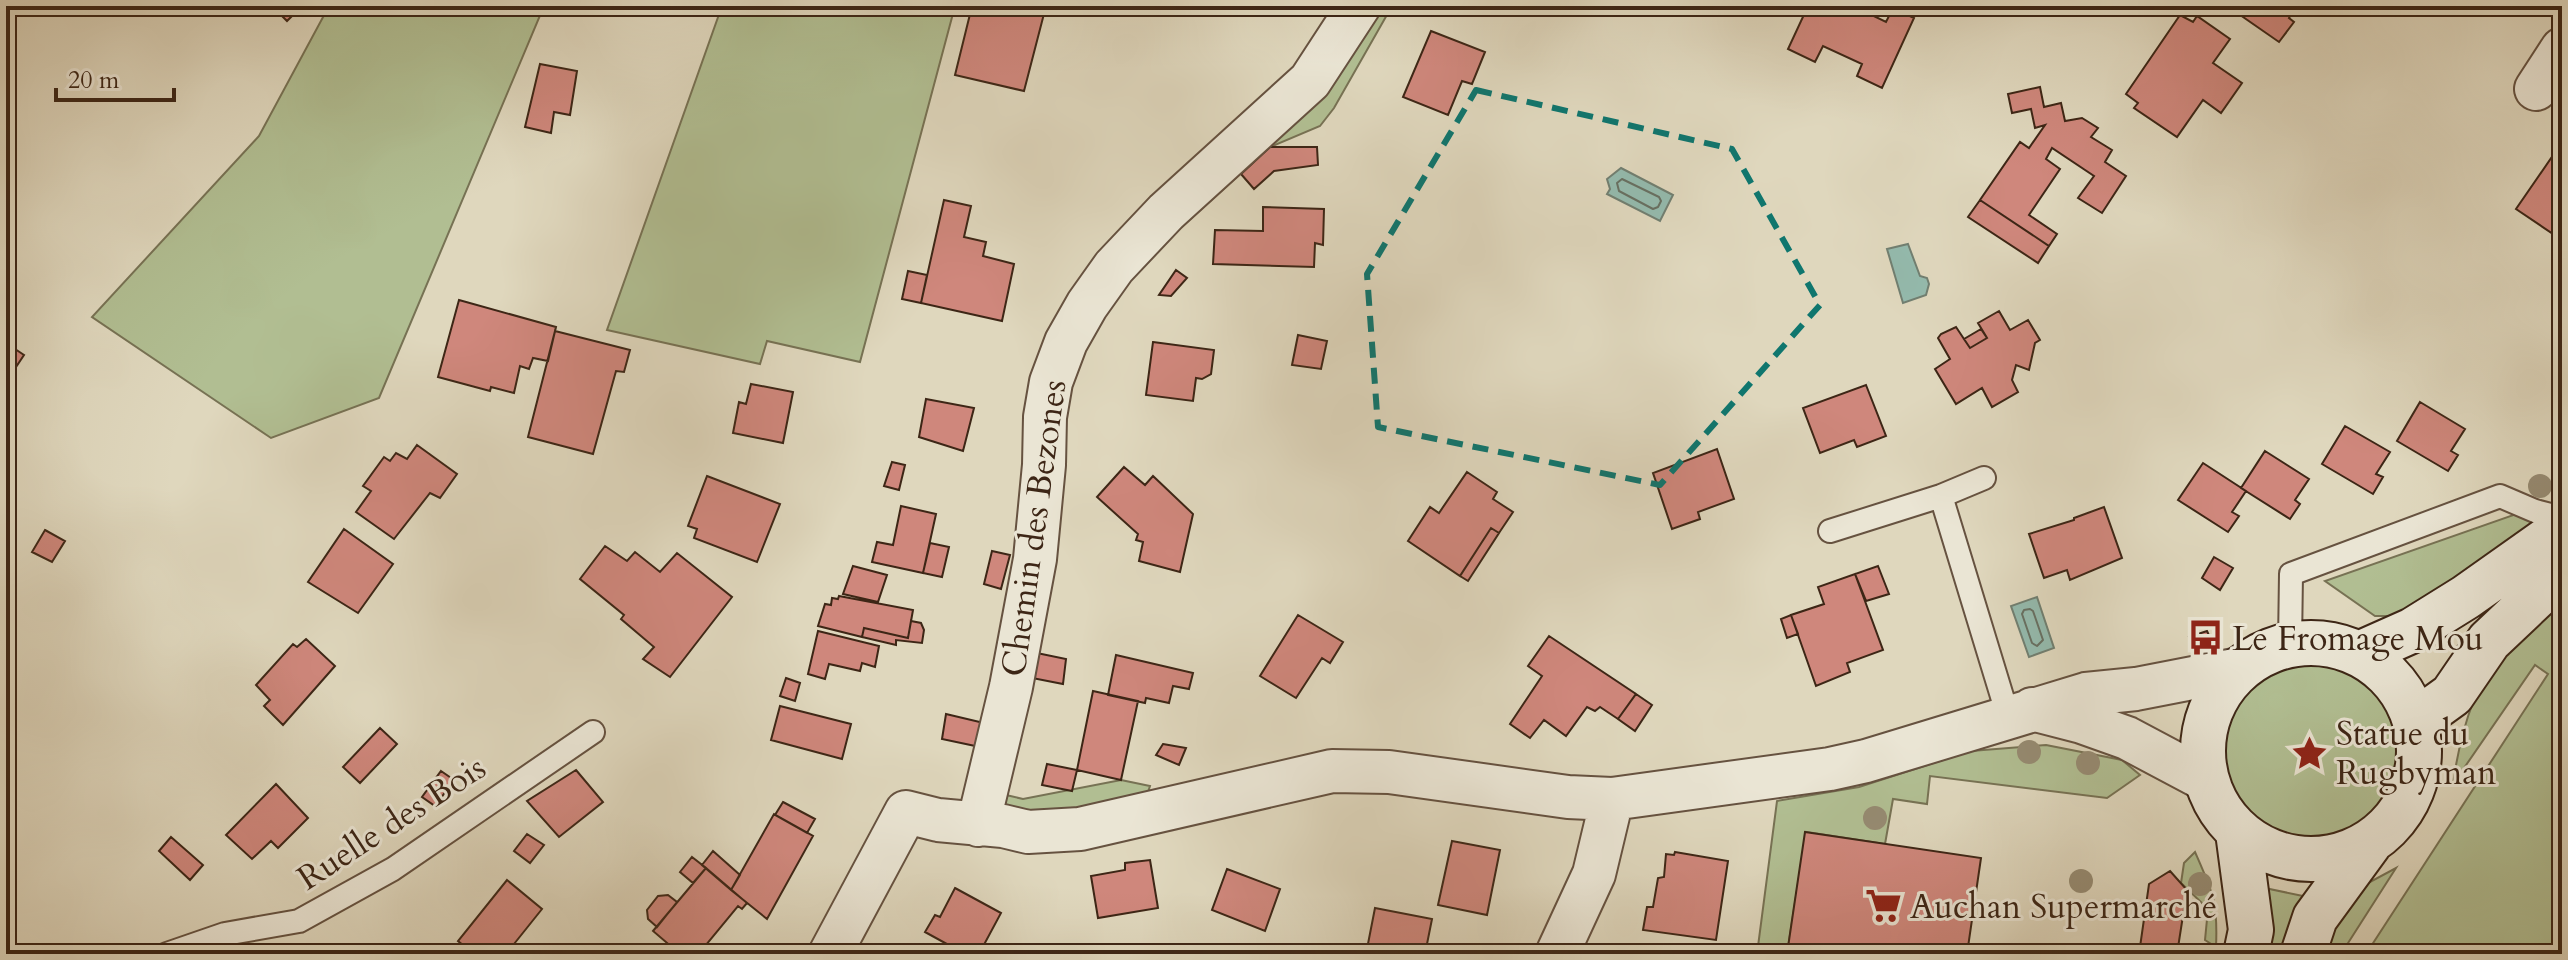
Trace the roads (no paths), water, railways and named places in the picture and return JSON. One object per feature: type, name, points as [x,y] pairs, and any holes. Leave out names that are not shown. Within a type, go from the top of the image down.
[{"type":"main road","points":[[2359,654],[2413,630],[2466,597],[2562,529]]},
{"type":"main road","points":[[2416,721],[2452,695],[2489,641],[2562,572]]},
{"type":"main road","points":[[2303,954],[2315,918],[2369,844],[2395,821],[2413,790],[2420,756],[2416,721],[2403,693],[2384,671],[2359,654],[2326,643],[2290,644],[2263,653],[2239,669],[2220,692],[2207,720],[2202,750],[2206,780],[2224,817],[2238,832],[2267,851],[2301,860],[2336,858],[2369,844]]},
{"type":"main road","points":[[2238,832],[2251,930],[2246,954]]},
{"type":"street","name":"Chemin des Bezones","points":[[978,825],[1011,687],[1035,559],[1045,417],[1051,382],[1066,342],[1114,267],[1166,212],[1310,81],[1359,6]]},
{"type":"street","points":[[2536,89],[2562,49]]},
{"type":"street","points":[[830,954],[906,812],[938,820],[1003,826],[1028,832],[1080,829],[1332,771],[1389,772],[1568,797],[1612,799],[1842,766],[2086,694],[2136,689],[2239,669]]},
{"type":"street","points":[[2019,712],[2082,722],[2127,738],[2206,780]]},
{"type":"street","points":[[1557,954],[1594,874],[1612,799]]},
{"type":"lane","points":[[1830,531],[1941,496],[1984,478]]},
{"type":"lane","points":[[1941,496],[2019,712]]},
{"type":"lane","points":[[2290,644],[2291,574],[2500,496],[2535,511],[2562,518]]},
{"type":"lane","name":"Ruelle des Bois","points":[[167,954],[225,934],[299,921],[393,869],[593,732]]},
{"type":"water","points":[[1621,168],[1673,195],[1660,221],[1607,194],[1610,189],[1607,179]]},
{"type":"water","points":[[1908,244],[1920,276],[1927,278],[1929,284],[1926,295],[1903,303],[1887,249]]},
{"type":"water","points":[[2037,597],[2054,648],[2029,657],[2011,606]]},
{"type":"place","name":"Le Fromage Mou","points":[[2206,638]]},
{"type":"place","name":"Statue du Rugbyman","points":[[2310,753]]},
{"type":"place","name":"Auchan Supermarché","points":[[1884,906]]}]
